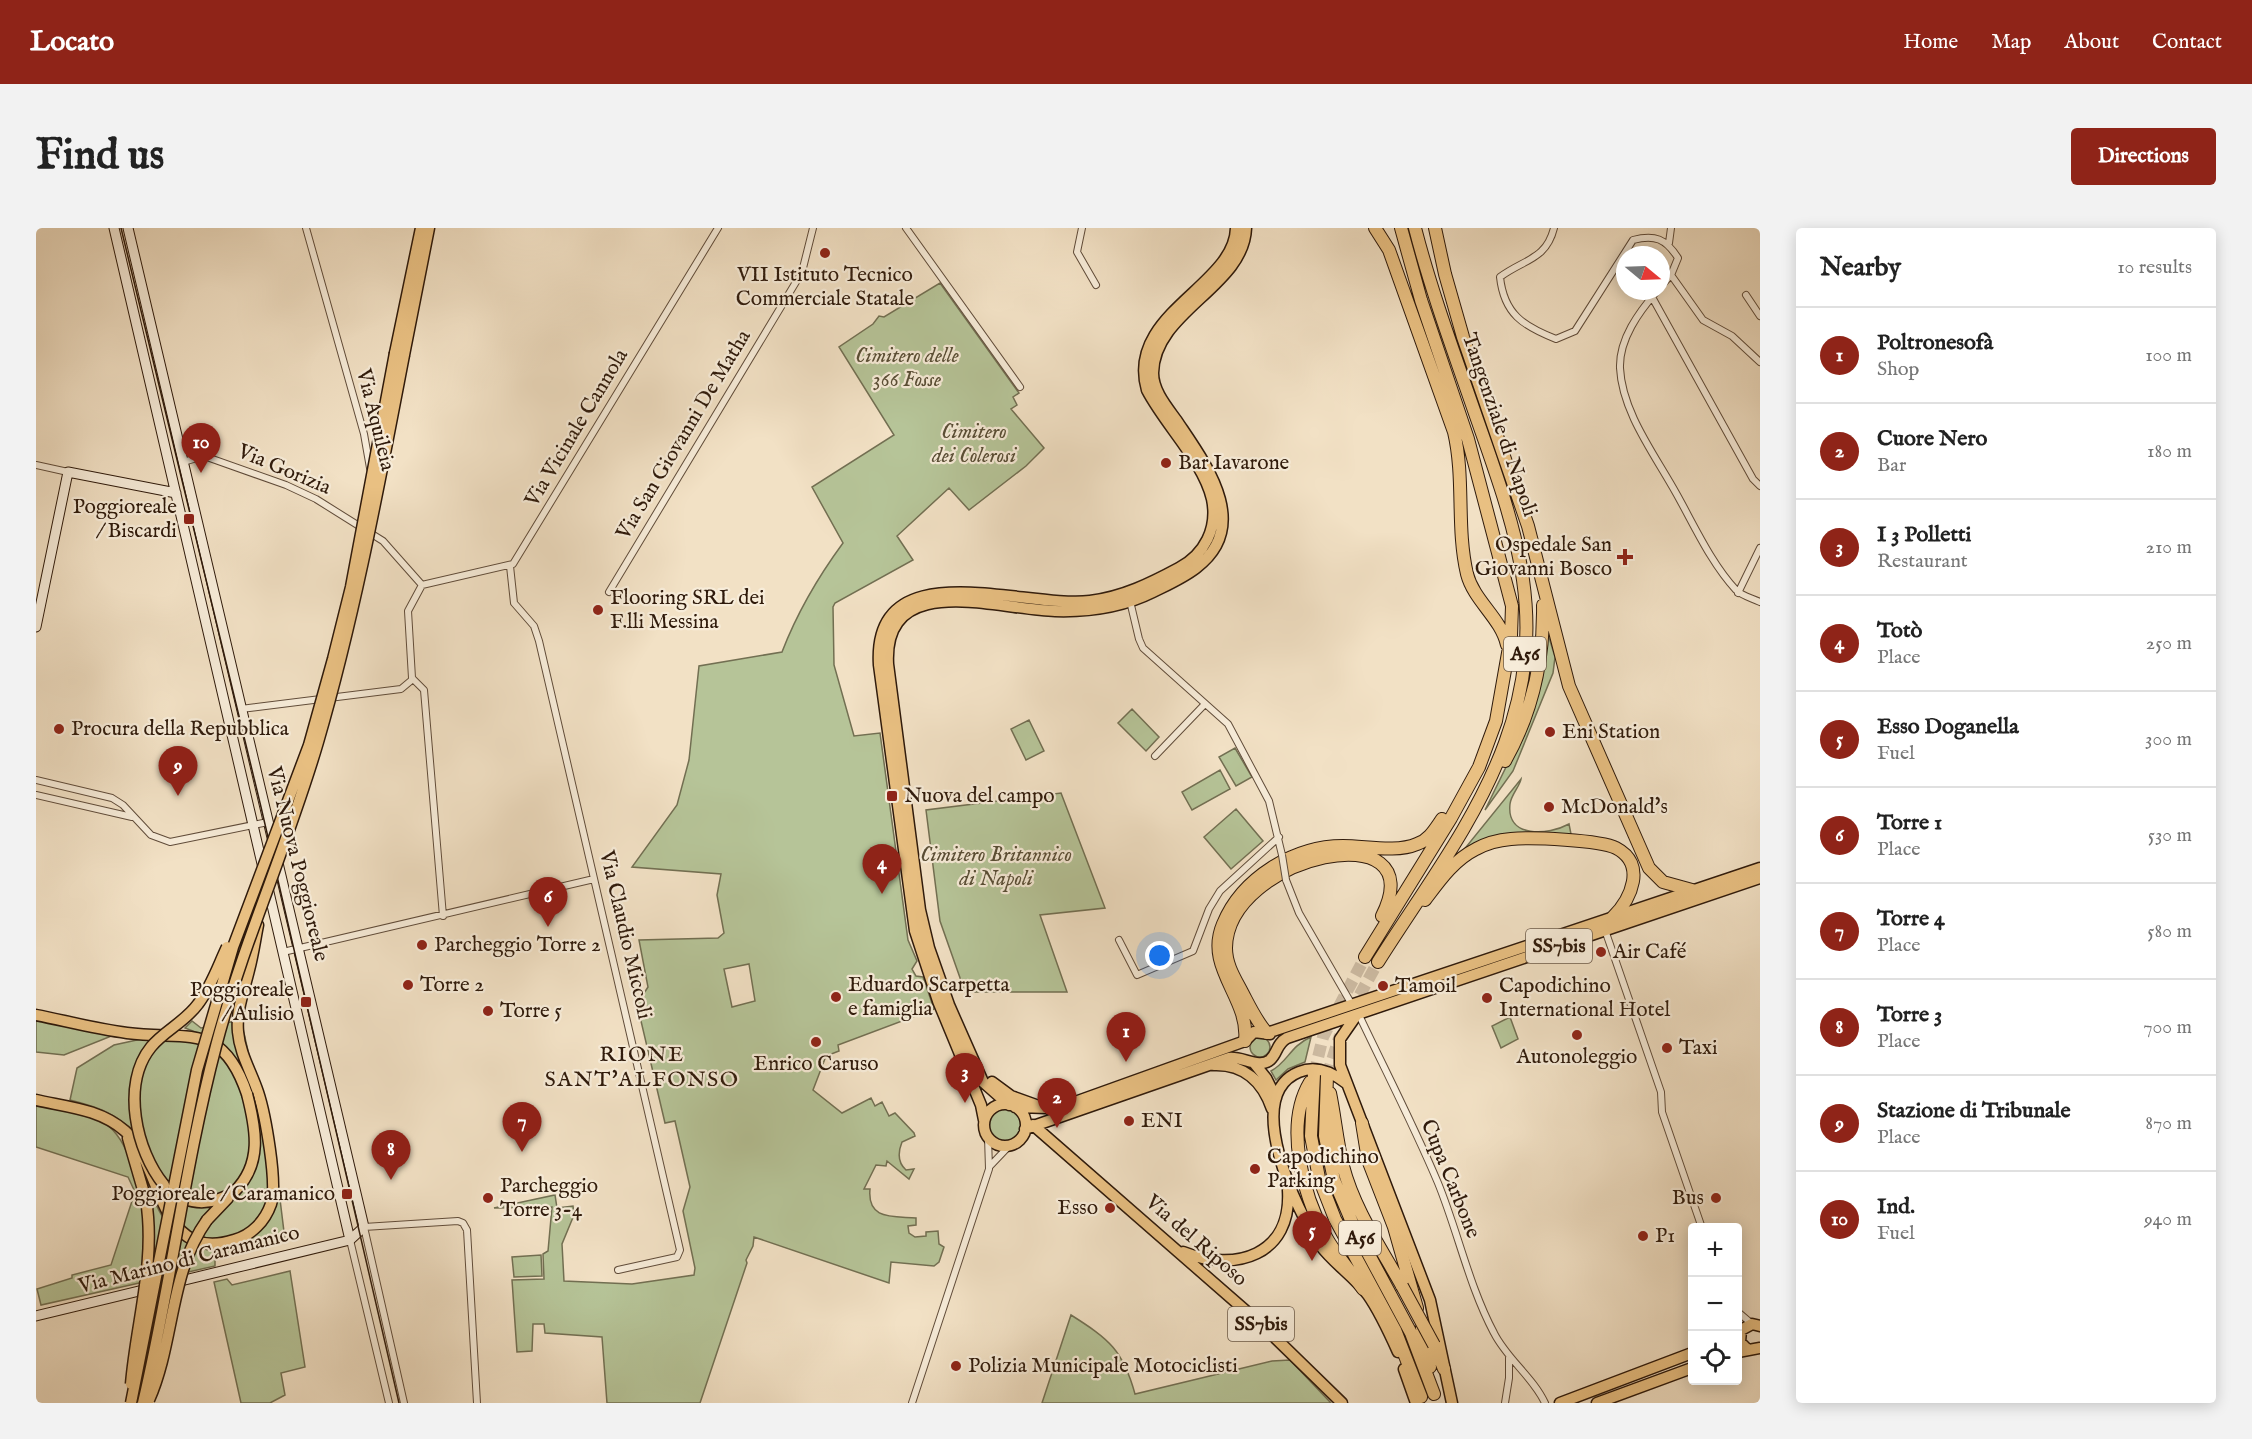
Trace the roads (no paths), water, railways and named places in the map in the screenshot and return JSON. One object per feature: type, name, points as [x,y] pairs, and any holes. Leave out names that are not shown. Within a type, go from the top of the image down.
[{"type":"highway","points":[[1375,228],[1389,250],[1459,429],[1460,523]]},
{"type":"highway","name":"Tangenziale di Napoli","points":[[1268,1033],[1257,1020],[1234,977],[1226,949],[1228,934],[1235,918],[1265,883],[1294,866],[1317,858],[1358,855],[1379,862],[1388,872],[1392,891],[1365,957],[1452,818],[1479,767],[1496,721],[1509,664],[1512,606],[1468,439],[1459,429],[1401,228]]},
{"type":"highway","name":"Tangenziale di Napoli","points":[[1378,963],[1468,818],[1496,764],[1511,723],[1521,682],[1526,633],[1525,586],[1517,540],[1434,295],[1415,228]]},
{"type":"highway","points":[[1435,228],[1453,304],[1522,508],[1569,686],[1649,868],[1663,882],[1692,890]]},
{"type":"highway","points":[[1479,423],[1522,508]]},
{"type":"highway","points":[[1460,523],[1469,456],[1468,439]]},
{"type":"highway","name":"Tangenziale di Napoli","points":[[1460,523],[1468,577],[1504,632],[1509,664]]},
{"type":"highway","points":[[1468,818],[1506,759],[1530,704],[1542,639],[1540,574]]},
{"type":"highway","points":[[1245,1041],[1245,1017],[1220,967],[1217,950],[1222,926],[1243,893],[1275,865],[1312,850],[1341,846],[1395,847],[1419,844],[1431,834],[1479,767]]},
{"type":"highway","points":[[1396,932],[1456,863],[1489,843],[1513,839],[1604,845],[1622,853],[1632,865],[1633,884],[1626,903],[1613,917]]},
{"type":"highway","name":"A56","points":[[1363,1289],[1326,1238],[1312,1203],[1304,1172],[1298,1133],[1299,1110],[1314,1075],[1311,1136],[1319,1179],[1335,1219],[1395,1330],[1418,1400]]},
{"type":"highway","name":"A56","points":[[1362,1123],[1368,1160],[1410,1280],[1428,1354],[1433,1391],[1411,1333],[1354,1227],[1334,1180],[1325,1136],[1327,1076],[1343,1167],[1349,1185],[1358,1206],[1402,1286],[1434,1345],[1444,1368]]},
{"type":"main road","name":"Via Nuova Poggioreale","points":[[114,228],[350,1240]]},
{"type":"main road","name":"Via Nuova Poggioreale","points":[[128,228],[241,709],[300,948],[364,1227]]},
{"type":"main road","points":[[130,1403],[197,1070],[217,999],[249,903],[309,746],[351,587],[422,228]]},
{"type":"main road","points":[[145,1403],[210,1069],[237,973],[318,744],[353,611],[429,228]]},
{"type":"main road","points":[[1226,264],[1233,247],[1236,228]]},
{"type":"main road","points":[[1246,228],[1241,251],[1226,264],[1163,339],[1156,354],[1153,370],[1153,380],[1159,394],[1215,480],[1222,508],[1219,536],[1210,554],[1197,568],[1150,594],[1067,602],[964,593],[924,594],[896,610],[881,636],[879,665],[915,931],[930,979],[981,1105],[988,1137],[995,1143],[1010,1145],[1034,1125],[1204,1066],[1233,1057],[1252,1062]]},
{"type":"main road","points":[[36,627],[68,472],[176,493],[189,489]]},
{"type":"main road","points":[[1034,1125],[989,1088],[977,1067],[949,1005],[924,928],[888,664],[890,639],[903,616],[917,606],[932,602],[1054,611],[1091,610],[1128,597]]},
{"type":"main road","name":"SS7bis","points":[[1048,1108],[1102,1093],[1245,1041],[1254,1032],[1268,1033],[1351,1003],[1760,868]]},
{"type":"main road","name":"SS7bis","points":[[1252,1062],[1267,1062],[1274,1056],[1276,1048],[1287,1038],[1760,878]]},
{"type":"main road","points":[[234,1192],[219,1200],[194,1202],[176,1195],[164,1185],[141,1137],[135,1087],[140,1066],[151,1047],[186,1018],[204,994],[249,903]]},
{"type":"main road","points":[[36,1100],[100,1114],[114,1122],[131,1137],[139,1148],[172,1223],[194,1239],[221,1243],[246,1235],[266,1216],[274,1190],[261,1106],[243,1057],[238,1029],[239,1004],[251,962],[261,908]]},
{"type":"main road","points":[[1359,1013],[1343,1031],[1338,1048],[1346,1083],[1430,1300],[1452,1402]]},
{"type":"main road","points":[[36,1015],[127,1033],[177,1034],[202,1039],[231,1061],[246,1094],[253,1120],[255,1153],[250,1172],[207,1220],[188,1251],[181,1271],[160,1375],[145,1403]]},
{"type":"main road","points":[[1268,1033],[1274,1039],[1276,1048]]},
{"type":"main road","points":[[1245,1041],[1245,1054],[1266,1078],[1276,1098]]},
{"type":"main road","points":[[1175,1249],[1218,1262],[1251,1257],[1270,1244],[1283,1226],[1288,1208],[1288,1186],[1274,1114],[1268,1096],[1252,1076],[1229,1066],[1204,1066]]},
{"type":"main road","points":[[977,1067],[993,1084],[1011,1096],[1048,1108]]},
{"type":"main road","points":[[1274,1114],[1276,1098],[1284,1082],[1301,1071],[1321,1069],[1346,1083]]},
{"type":"main road","points":[[984,1120],[991,1109],[1012,1106],[1048,1108]]},
{"type":"main road","points":[[114,1122],[124,1132],[130,1145],[146,1200],[150,1225],[149,1260],[134,1348],[130,1403]]},
{"type":"main road","name":"Via del Riposo","points":[[1034,1125],[1262,1325],[1342,1403]]},
{"type":"main road","points":[[1288,1186],[1319,1243],[1363,1289],[1386,1325],[1418,1400]]},
{"type":"main road","points":[[350,1240],[364,1227]]},
{"type":"main road","name":"Via Marino di Caramanico","points":[[36,1316],[350,1240]]},
{"type":"main road","points":[[1739,1331],[1744,1327],[1756,1325]]},
{"type":"main road","points":[[1743,1351],[1760,1349]]},
{"type":"main road","points":[[1560,1403],[1688,1355]]},
{"type":"main road","points":[[1597,1403],[1688,1369]]},
{"type":"street","name":"Via Aquileia","points":[[306,228],[364,434],[374,491],[369,530]]},
{"type":"street","name":"Via Vicinale Cannola","points":[[510,566],[718,228]]},
{"type":"street","name":"Via San Giovanni De Matha","points":[[609,592],[802,272],[813,228]]},
{"type":"street","points":[[906,228],[1020,387]]},
{"type":"street","points":[[1082,228],[1077,252],[1096,285]]},
{"type":"street","points":[[1554,228],[1550,244],[1536,258],[1514,266],[1500,277],[1501,291],[1509,309],[1536,331],[1556,339],[1575,331],[1633,240],[1650,235],[1669,243],[1678,258],[1671,275],[1703,320],[1732,336],[1760,362]]},
{"type":"street","points":[[1669,243],[1671,228]]},
{"type":"street","points":[[1746,295],[1760,316]]},
{"type":"street","points":[[1650,300],[1637,315],[1625,345],[1620,367],[1627,401],[1702,540],[1738,593],[1760,602]]},
{"type":"street","points":[[1654,300],[1760,486]]},
{"type":"street","name":"Via Gorizia","points":[[183,462],[204,456],[286,484],[369,530]]},
{"type":"street","points":[[36,465],[68,472]]},
{"type":"street","points":[[369,530],[386,544],[422,585]]},
{"type":"street","points":[[1738,593],[1760,548]]},
{"type":"street","points":[[443,916],[424,690],[412,679],[408,610],[422,585],[510,566]]},
{"type":"street","name":"Via Claudio Miccoli","points":[[510,566],[514,603],[534,626],[539,641],[680,1250],[677,1257],[618,1270]]},
{"type":"street","points":[[1128,597],[1143,648],[1204,705],[1228,724],[1235,734],[1269,801],[1279,837],[1286,880],[1299,913],[1351,1003]]},
{"type":"street","points":[[241,709],[400,689],[412,679]]},
{"type":"street","points":[[1155,756],[1204,705]]},
{"type":"street","points":[[36,780],[107,796],[123,805],[154,838],[170,842],[268,822]]},
{"type":"street","points":[[36,795],[132,817]]},
{"type":"street","points":[[1119,940],[1137,975],[1188,955],[1195,946],[1209,909],[1220,891],[1279,837]]},
{"type":"street","points":[[284,952],[594,879]]},
{"type":"street","points":[[1605,930],[1661,1092],[1662,1112],[1701,1223]]},
{"type":"street","name":"Cupa Carbone","points":[[1359,1013],[1438,1184],[1475,1290],[1493,1333],[1509,1358],[1539,1392],[1545,1403]]},
{"type":"street","points":[[988,1137],[989,1169]]},
{"type":"street","points":[[912,1403],[989,1169],[997,1156],[1010,1145]]},
{"type":"street","points":[[364,1227],[463,1222],[467,1230],[477,1403]]},
{"type":"street","name":"Via Nuova Poggioreale","points":[[364,1227],[404,1403]]},
{"type":"street","name":"Via Nuova Poggioreale","points":[[350,1240],[389,1403]]},
{"type":"street","points":[[1742,1315],[1756,1325]]},
{"type":"street","points":[[1505,1403],[1509,1358]]},
{"type":"tunnel","points":[[1314,1074],[1323,1037],[1365,957]]},
{"type":"tunnel","points":[[1351,1011],[1378,962]]},
{"type":"tunnel","points":[[1327,1076],[1340,1035]]},
{"type":"tram line","points":[[121,228],[261,807],[399,1403]]},
{"type":"place","name":"VII Istituto Tecnico Commerciale Statale","points":[[825,253]]},
{"type":"place","name":"Bar Iavarone","points":[[1166,463]]},
{"type":"place","name":"Ind.","points":[[201,473]]},
{"type":"place","name":"Poggioreale / Biscardi","points":[[189,519]]},
{"type":"place","name":"Ospedale San Giovanni Bosco","points":[[1625,557]]},
{"type":"place","name":"Flooring SRL dei F.lli Messina","points":[[598,610]]},
{"type":"place","name":"Procura della Repubblica","points":[[59,729]]},
{"type":"place","name":"Eni Station","points":[[1550,732]]},
{"type":"place","name":"Stazione di Tribunale","points":[[178,796]]},
{"type":"place","name":"Nuova del campo","points":[[892,796]]},
{"type":"place","name":"McDonald's","points":[[1549,807]]},
{"type":"place","name":"Totò","points":[[882,894]]},
{"type":"place","name":"Torre 1","points":[[548,927]]},
{"type":"place","name":"Parcheggio Torre 2","points":[[422,945]]},
{"type":"place","name":"Air Café","points":[[1601,952]]},
{"type":"place","name":"Torre 2","points":[[408,985]]},
{"type":"place","name":"Tamoil","points":[[1383,986]]},
{"type":"place","name":"Eduardo Scarpetta e famiglia","points":[[836,997]]},
{"type":"place","name":"Capodichino International Hotel","points":[[1487,998]]},
{"type":"place","name":"Poggioreale / Aulisio","points":[[306,1002]]},
{"type":"place","name":"Torre 5","points":[[488,1011]]},
{"type":"place","name":"Autonoleggio","points":[[1577,1035]]},
{"type":"place","name":"Enrico Caruso","points":[[816,1042]]},
{"type":"place","name":"Taxi","points":[[1667,1048]]},
{"type":"place","name":"Poltronesofà","points":[[1126,1062]]},
{"type":"place","name":"I 3 Polletti","points":[[965,1103]]},
{"type":"place","name":"ENI","points":[[1129,1121]]},
{"type":"place","name":"Cuore Nero","points":[[1057,1128]]},
{"type":"place","name":"Torre 4","points":[[522,1152]]},
{"type":"place","name":"Capodichino Parking","points":[[1255,1169]]},
{"type":"place","name":"Torre 3","points":[[391,1180]]},
{"type":"place","name":"Poggioreale / Caramanico","points":[[347,1194]]},
{"type":"place","name":"Parcheggio Torre 3-4","points":[[488,1198]]},
{"type":"place","name":"Bus","points":[[1716,1198]]},
{"type":"place","name":"Esso","points":[[1110,1208]]},
{"type":"place","name":"P1","points":[[1643,1236]]},
{"type":"place","name":"Esso Doganella","points":[[1312,1261]]},
{"type":"place","name":"Polizia Municipale Motociclisti","points":[[956,1366]]},
{"type":"district","name":"RIONE SANT'ALFONSO","points":[[642,1068]]},
{"type":"park label","name":"Cimitero delle 366 Fosse","points":[[907,368]]},
{"type":"park label","name":"Cimitero dei Colerosi","points":[[974,444]]},
{"type":"park label","name":"Cimitero Britannico di Napoli","points":[[996,867]]}]
